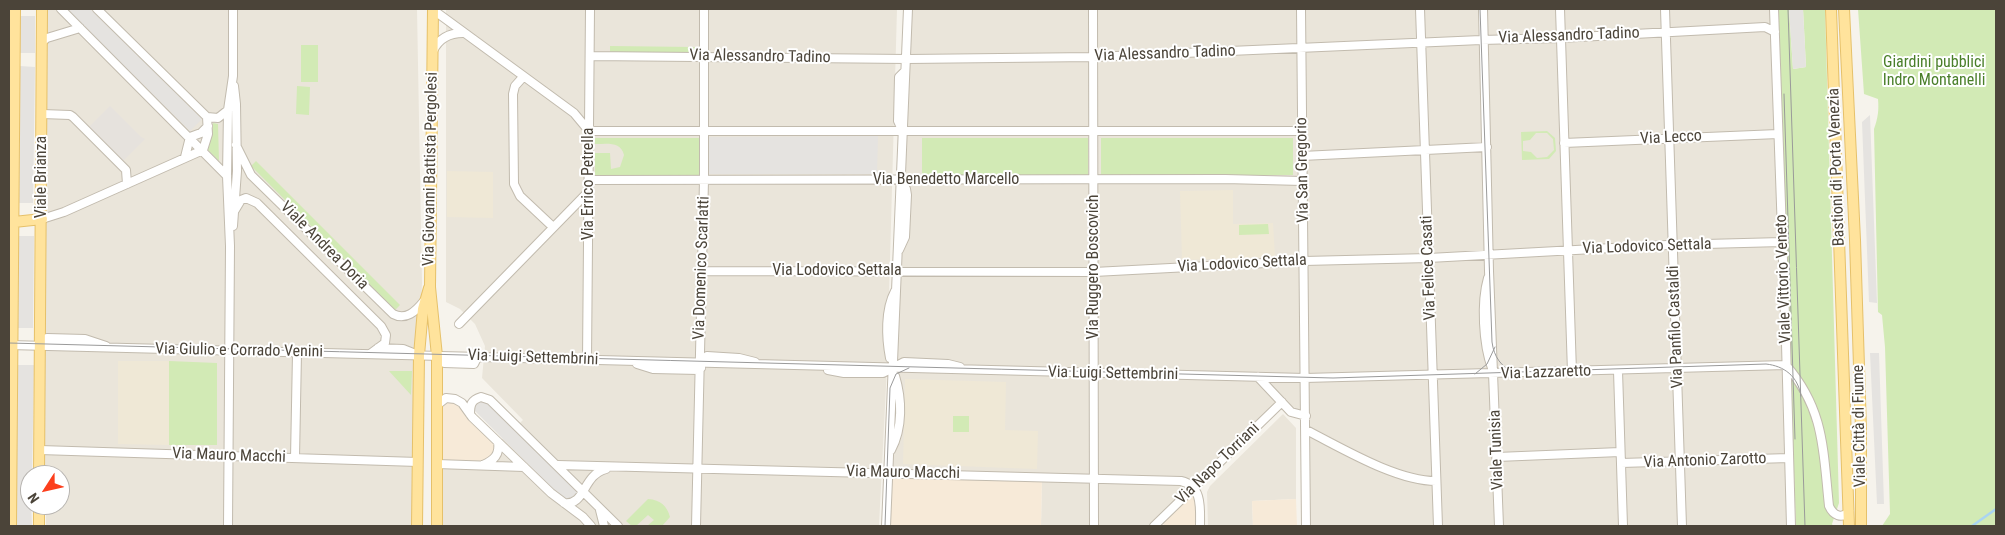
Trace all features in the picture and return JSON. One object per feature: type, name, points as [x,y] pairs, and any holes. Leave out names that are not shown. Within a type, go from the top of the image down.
[{"type":"main road","name":"Via Giovanni Battista Pergolesi","points":[[428,301],[430,287],[432,9]]},
{"type":"main road","name":"Bastioni di Porta Venezia","points":[[1831,9],[1843,326]]},
{"type":"main road","name":"Bastioni di Porta Venezia","points":[[1844,9],[1857,325]]},
{"type":"main road","name":"Viale Brianza","points":[[11,526],[10,346],[14,222],[12,34],[17,10]]},
{"type":"main road","name":"Viale Brianza","points":[[39,465],[42,219],[42,42],[40,11]]},
{"type":"main road","points":[[14,222],[42,219]]},
{"type":"main road","points":[[417,526],[419,355],[428,301]]},
{"type":"main road","points":[[428,301],[437,356],[437,526]]},
{"type":"main road","name":"Viale Città di Fiume","points":[[1857,325],[1861,430],[1861,526]]},
{"type":"main road","name":"Viale Città di Fiume","points":[[1843,326],[1850,526]]},
{"type":"street","points":[[61,9],[227,176]]},
{"type":"street","points":[[97,9],[207,117],[207,138],[203,150]]},
{"type":"street","points":[[230,246],[235,210],[236,171],[233,9]]},
{"type":"street","points":[[432,9],[574,113],[589,131],[1302,131]]},
{"type":"street","name":"Via Errico Petrella","points":[[587,360],[590,9]]},
{"type":"street","name":"Via Domenico Scarlatti","points":[[696,526],[702,366],[704,9]]},
{"type":"street","points":[[886,526],[890,452],[897,436],[899,420],[899,392],[893,368],[908,9]]},
{"type":"street","name":"Via Ruggero Boscovich","points":[[1093,9],[1094,526]]},
{"type":"street","name":"Via San Gregorio","points":[[1301,9],[1306,430]]},
{"type":"street","name":"Via Felice Casati","points":[[1420,9],[1438,526]]},
{"type":"street","points":[[1483,9],[1484,40]]},
{"type":"street","points":[[1560,9],[1572,372]]},
{"type":"street","name":"Via Panfilo Castaldi","points":[[1665,9],[1682,526]]},
{"type":"street","name":"Viale Vittorio Veneto","points":[[1774,9],[1791,526]]},
{"type":"street","name":"Via Alessandro Tadino","points":[[590,56],[906,59],[1093,57],[1560,38],[1765,27],[1775,32]]},
{"type":"street","points":[[42,42],[47,38],[80,28]]},
{"type":"street","name":"Via Giovanni Battista Pergolesi","points":[[432,52],[440,39],[451,34],[463,33]]},
{"type":"street","name":"Viale Tunisia","points":[[1484,40],[1490,271],[1500,526]]},
{"type":"street","points":[[228,526],[230,246],[227,176],[228,110],[233,76]]},
{"type":"street","points":[[523,77],[515,86],[514,94],[514,187],[520,196],[553,227]]},
{"type":"street","points":[[207,117],[218,118],[228,110]]},
{"type":"street","points":[[42,114],[73,117],[126,170],[127,184]]},
{"type":"street","points":[[190,137],[201,134],[208,126]]},
{"type":"street","name":"Via Lecco","points":[[1564,143],[1778,134]]},
{"type":"street","points":[[185,157],[190,137]]},
{"type":"street","name":"Viale Andrea Doria","points":[[236,146],[251,175],[392,314],[399,317],[406,316],[428,301]]},
{"type":"street","points":[[1302,156],[1487,147]]},
{"type":"street","points":[[42,219],[64,212],[203,150]]},
{"type":"street","points":[[228,154],[236,171]]},
{"type":"street","name":"Via Benedetto Marcello","points":[[589,180],[1094,181],[1225,179],[1302,181]]},
{"type":"street","points":[[459,324],[589,190]]},
{"type":"street","name":"Viale Andrea Doria","points":[[235,210],[241,200],[246,198],[257,203],[384,330],[386,339],[384,344],[378,348]]},
{"type":"street","name":"Via Lodovico Settala","points":[[702,271],[1094,272],[1304,261],[1429,258],[1673,245],[1782,242]]},
{"type":"street","name":"Via Giulio e Corrado Venini","points":[[40,346],[47,338],[93,341],[110,348],[419,355]]},
{"type":"street","points":[[10,346],[40,346]]},
{"type":"street","points":[[369,354],[378,348],[403,349],[419,355]]},
{"type":"street","points":[[294,458],[297,353]]},
{"type":"street","name":"Via Luigi Settembrini","points":[[419,355],[437,356],[444,363],[477,359],[630,361],[653,369],[702,366],[707,356],[739,358],[764,365],[814,366],[847,373],[880,374],[893,368],[1306,378]]},
{"type":"street","name":"Via Lazzaretto","points":[[1306,378],[1786,365]]},
{"type":"street","name":"Viale Città di Fiume","points":[[1786,365],[1805,390],[1815,410],[1823,445],[1831,511],[1838,515],[1845,515],[1849,511]]},
{"type":"street","points":[[1618,371],[1623,526]]},
{"type":"street","points":[[1258,377],[1294,414],[1306,416]]},
{"type":"street","points":[[470,414],[470,406],[473,400],[481,397],[488,399],[558,465],[618,526]]},
{"type":"street","points":[[437,405],[446,398],[462,403],[470,414],[524,467],[564,503],[584,517],[591,526]]},
{"type":"street","name":"Via Napo Torriani","points":[[1154,526],[1282,402]]},
{"type":"street","points":[[1306,526],[1306,430],[1368,460],[1410,477],[1436,481]]},
{"type":"street","points":[[482,465],[497,456],[498,442]]},
{"type":"street","name":"Via Mauro Macchi","points":[[40,450],[418,462]]},
{"type":"street","name":"Via Antonio Zarotto","points":[[1497,457],[1620,452]]},
{"type":"street","name":"Via Antonio Zarotto","points":[[1620,463],[1789,458]]},
{"type":"street","points":[[437,464],[524,467]]},
{"type":"street","name":"Via Mauro Macchi","points":[[558,465],[611,468],[698,468],[1181,481],[1194,488]]},
{"type":"street","name":"Via Mauro Macchi","points":[[564,503],[575,502],[594,474],[611,468]]},
{"type":"street","points":[[1194,488],[1199,497],[1200,526]]},
{"type":"street","points":[[598,506],[604,526]]},
{"type":"shaded area","points":[[44,9],[417,9],[422,283],[412,526],[46,526],[46,515],[70,515],[70,465],[45,465]]},
{"type":"shaded area","points":[[66,9],[90,9],[202,119],[190,131]]},
{"type":"shaded area","points":[[446,9],[897,9],[887,367],[879,526],[438,526],[439,465],[499,442],[523,420],[482,378],[485,346],[475,324],[460,309],[446,302]]},
{"type":"shaded area","points":[[910,9],[1301,9],[1305,378],[894,368]]},
{"type":"shaded area","points":[[1302,9],[1773,9],[1790,526],[1500,526],[1494,374],[1306,378]]},
{"type":"shaded area","points":[[1789,9],[1803,9],[1806,67],[1793,69]]},
{"type":"shaded area","points":[[20,16],[35,16],[35,53],[20,53]]},
{"type":"shaded area","points":[[20,66],[35,67],[33,203],[19,203]]},
{"type":"shaded area","points":[[110,106],[145,139],[121,163],[87,129]]},
{"type":"shaded area","points":[[1870,115],[1877,303],[1869,302],[1862,122]]},
{"type":"shaded area","points":[[878,136],[877,174],[708,174],[708,137]]},
{"type":"shaded area","points":[[447,171],[493,172],[493,218],[447,217]]},
{"type":"shaded area","points":[[1233,190],[1233,224],[1273,223],[1275,257],[1182,260],[1180,191]]},
{"type":"shaded area","points":[[19,236],[34,236],[33,328],[18,328]]},
{"type":"shaded area","points":[[1870,353],[1879,353],[1884,504],[1877,504]]},
{"type":"shaded area","points":[[118,361],[169,361],[169,445],[118,444]]},
{"type":"shaded area","points":[[17,365],[34,365],[32,465],[20,465],[20,515],[32,515],[32,526],[16,526]]},
{"type":"shaded area","points":[[894,369],[1305,379],[1305,415],[1294,414],[1282,402],[1152,526],[1041,526],[1042,477],[889,472]]},
{"type":"shaded area","points":[[1493,375],[1498,526],[1306,526],[1306,379]]},
{"type":"shaded area","points":[[905,379],[1006,382],[1005,430],[1038,431],[1037,469],[903,464]]},
{"type":"shaded area","points":[[481,399],[487,401],[578,490],[578,495],[574,499],[567,500],[558,494],[475,411],[475,402]]},
{"type":"shaded area","points":[[445,400],[457,401],[498,443],[499,450],[482,465],[439,463],[439,405]]},
{"type":"shaded area","points":[[1283,414],[1296,428],[1296,499],[1252,501],[1253,526],[1208,526],[1207,492],[1210,486]]},
{"type":"shaded area","points":[[889,474],[1042,477],[1041,526],[887,526]]},
{"type":"shaded area","points":[[1193,489],[1199,502],[1199,526],[1165,526],[1160,521]]},
{"type":"shaded area","points":[[1296,499],[1297,526],[1253,526],[1252,501]]},
{"type":"green space","points":[[1777,9],[1789,9],[1793,69],[1806,67],[1803,9],[1825,9],[1839,503],[1833,526],[1796,526]]},
{"type":"green space","name":"Giardini pubblici Indro Montanelli","points":[[1858,9],[1996,9],[1996,526],[1882,526],[1890,514],[1885,347],[1882,315],[1878,312],[1874,129],[1877,118],[1878,99],[1864,94]]},
{"type":"green space","points":[[301,45],[318,45],[318,82],[301,82]]},
{"type":"green space","points":[[610,46],[695,47],[694,54],[615,54],[610,52]]},
{"type":"green space","points":[[297,86],[310,87],[309,115],[296,114]]},
{"type":"green space","points":[[213,123],[218,124],[219,161],[206,148],[212,134]]},
{"type":"green space","points":[[1547,131],[1555,138],[1556,151],[1549,159],[1522,160],[1521,132]],"holes":[[[1536,133],[1547,133],[1553,139],[1554,150],[1547,157],[1537,158],[1531,152],[1523,151],[1523,141],[1530,140]]]},
{"type":"green space","points":[[595,138],[699,138],[699,175],[595,175],[595,153],[610,153],[611,169],[620,167],[624,155],[617,145],[595,144]]},
{"type":"green space","points":[[922,138],[1088,138],[1088,175],[922,175]]},
{"type":"green space","points":[[1101,138],[1293,138],[1293,175],[1101,175]]},
{"type":"green space","points":[[256,161],[400,305],[395,310],[251,166]]},
{"type":"green space","points":[[1268,224],[1269,234],[1239,235],[1239,225]]},
{"type":"green space","points":[[169,361],[217,363],[217,445],[169,445]]},
{"type":"green space","points":[[389,371],[412,371],[411,395]]},
{"type":"green space","points":[[953,416],[969,416],[969,432],[953,432]]},
{"type":"green space","points":[[648,499],[663,504],[670,517],[662,526],[647,526],[654,520],[648,515],[636,526],[632,526],[626,521]]},
{"type":"waterway","points":[[1972,526],[1996,509]]},
{"type":"tram line","points":[[1480,9],[1492,342],[1494,352],[1499,361],[1515,373]]},
{"type":"tram line","points":[[1788,9],[1805,526]]},
{"type":"tram line","points":[[1784,94],[1795,439]]},
{"type":"tram line","points":[[9,343],[1333,378],[1766,364],[1779,367],[1789,373],[1797,383],[1801,396]]},
{"type":"tram line","points":[[1475,374],[1487,364],[1495,347]]},
{"type":"tram line","points":[[885,526],[890,388],[896,374],[909,368]]}]
